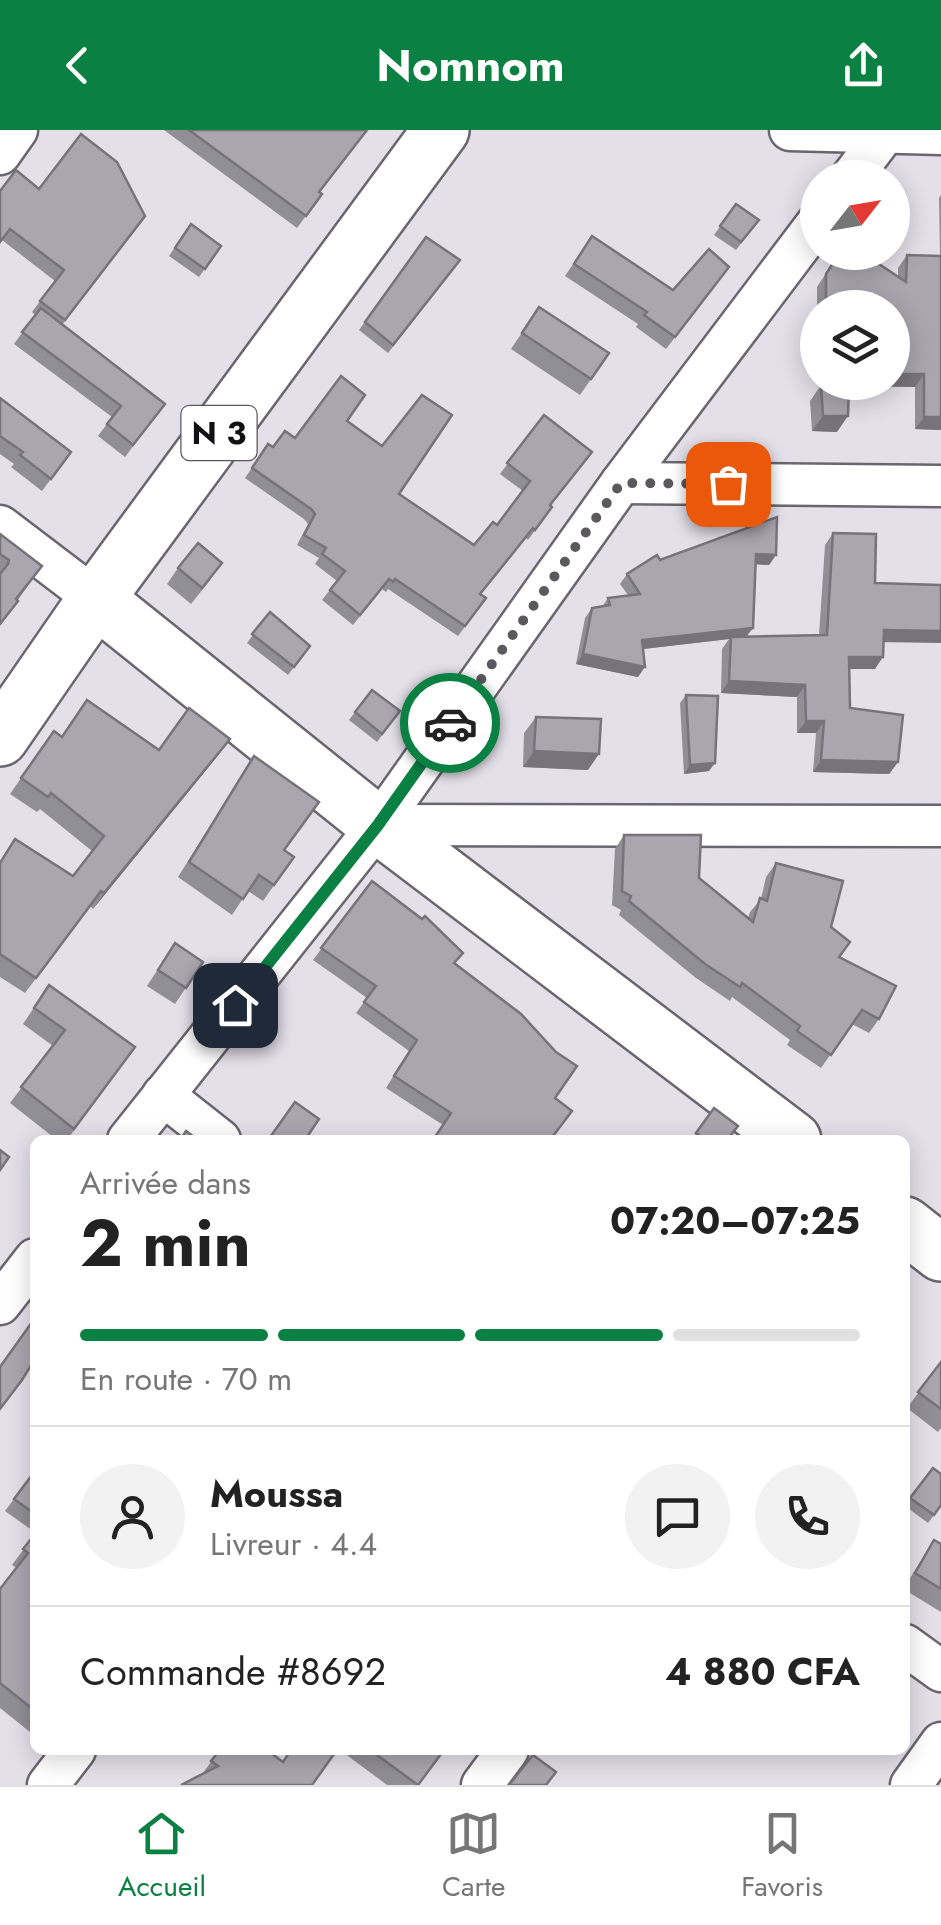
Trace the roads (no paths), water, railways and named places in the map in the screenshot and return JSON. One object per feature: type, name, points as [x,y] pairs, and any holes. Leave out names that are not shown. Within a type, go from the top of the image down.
[{"type":"main road","name":"N 3","points":[[0,738],[96,600],[441,130]]},
{"type":"main road","points":[[96,600],[378,825],[786,1135]]},
{"type":"main road","points":[[910,1229],[941,1252]]},
{"type":"street","points":[[0,154],[17,130]]},
{"type":"street","points":[[790,130],[941,134]]},
{"type":"street","points":[[865,160],[885,133]]},
{"type":"street","points":[[132,1135],[378,825],[621,483],[800,246]]},
{"type":"street","points":[[621,483],[941,486]]},
{"type":"street","points":[[0,526],[96,600]]},
{"type":"street","points":[[378,825],[941,826]]},
{"type":"street","points":[[163,1095],[214,1135]]},
{"type":"street","points":[[0,1304],[30,1266]]},
{"type":"street","points":[[910,1649],[941,1671]]},
{"type":"street","points":[[912,1785],[941,1743]]},
{"type":"street","points":[[48,1785],[71,1755]]},
{"type":"street","points":[[482,1785],[504,1755]]}]
